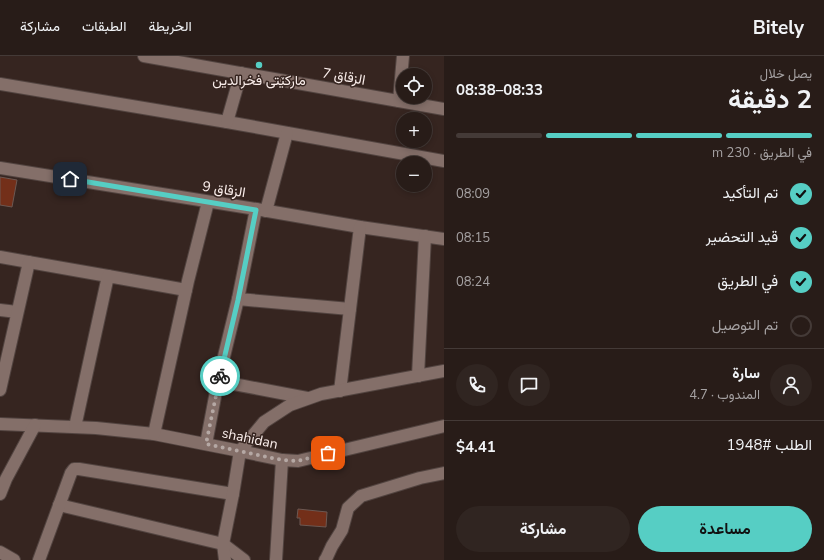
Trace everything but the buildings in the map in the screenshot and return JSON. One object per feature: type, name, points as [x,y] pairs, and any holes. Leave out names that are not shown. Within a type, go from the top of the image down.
[{"type":"street","name":"الزقاق 7","points":[[144,56],[198,61],[241,73],[396,100]]},
{"type":"street","points":[[402,68],[403,56]]},
{"type":"street","points":[[227,122],[241,73]]},
{"type":"street","points":[[0,84],[227,122],[444,161]]},
{"type":"street","name":"الزقاق 7","points":[[416,104],[444,109]]},
{"type":"street","points":[[206,444],[218,381],[261,210],[287,133]]},
{"type":"street","name":"الزقاق 9","points":[[0,168],[360,227],[444,239]]},
{"type":"street","points":[[154,434],[186,290],[208,202]]},
{"type":"street","points":[[340,391],[360,227]]},
{"type":"street","points":[[418,376],[425,236]]},
{"type":"street","points":[[0,257],[186,290]]},
{"type":"street","points":[[0,390],[29,262]]},
{"type":"street","points":[[75,427],[108,276]]},
{"type":"street","points":[[238,300],[350,309]]},
{"type":"street","points":[[0,310],[17,312]]},
{"type":"street","points":[[225,560],[223,544],[240,451],[264,422],[290,405],[321,394],[444,371]]},
{"type":"street","points":[[218,381],[309,398]]},
{"type":"street","name":"shahidan","points":[[0,424],[96,428],[154,434],[282,460],[298,461],[444,426]]},
{"type":"street","points":[[0,494],[6,479],[36,425]]},
{"type":"street","points":[[276,560],[282,460]]},
{"type":"street","points":[[39,560],[71,473],[74,469],[79,468],[233,494]]},
{"type":"street","points":[[325,560],[342,530],[348,508],[361,496],[420,478],[444,473]]},
{"type":"street","points":[[60,505],[223,544],[244,560]]},
{"type":"street","points":[[0,552],[14,560]]},
{"type":"way so far","points":[[220,376],[206,444],[282,460],[298,461],[328,453]]},
{"type":"place","name":"مارکێتی فخرالدین","points":[[259,65]]},
{"type":"route","points":[[70,179],[256,210],[238,300],[220,376]]}]
